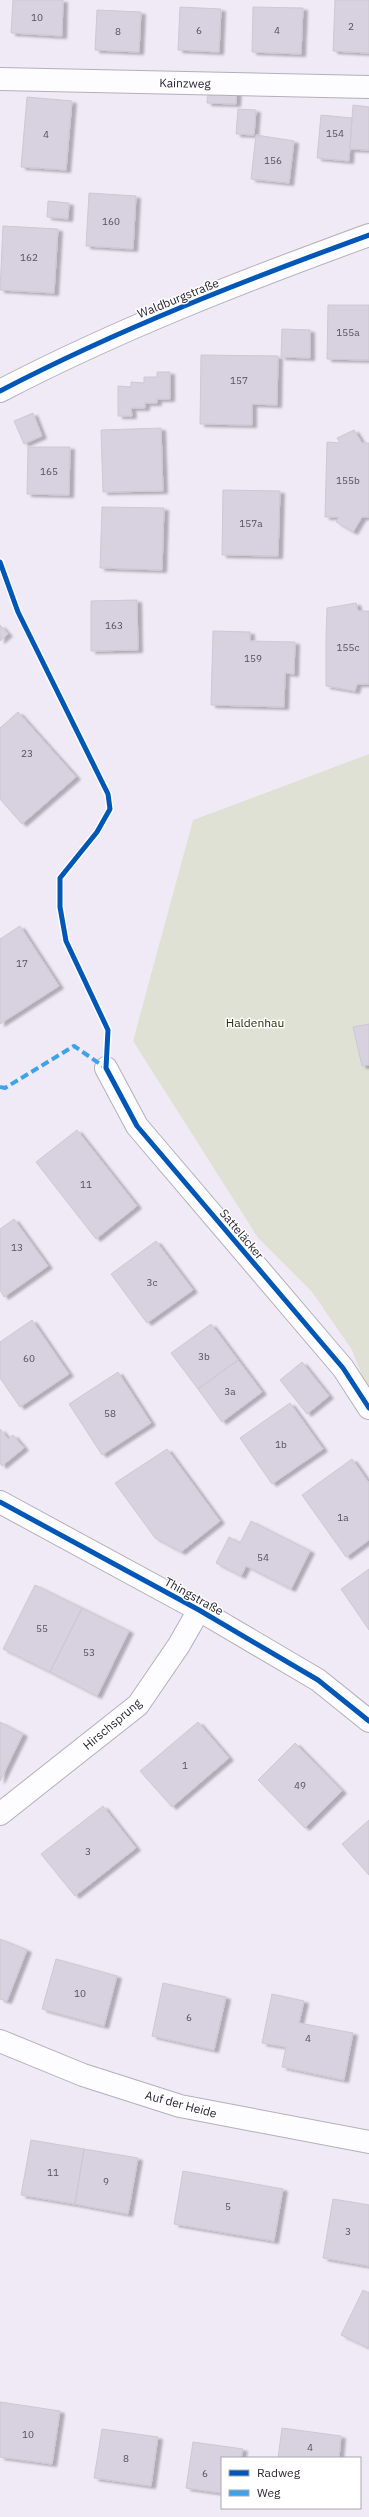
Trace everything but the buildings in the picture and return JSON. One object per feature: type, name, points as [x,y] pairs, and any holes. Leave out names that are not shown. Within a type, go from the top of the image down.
[{"type":"street","name":"Kainzweg","points":[[0,79],[369,87]]},
{"type":"street","name":"Waldburgstraße","points":[[0,391],[64,358],[179,307],[369,235]]},
{"type":"street","name":"Satteläcker","points":[[106,1068],[137,1126],[343,1368],[369,1408]]},
{"type":"street","name":"Thingstraße","points":[[0,1502],[199,1610],[318,1680],[369,1721]]},
{"type":"street","name":"Hirschsprung","points":[[0,1814],[138,1705],[179,1645],[199,1610]]},
{"type":"street","name":"Auf der Heide","points":[[0,2041],[83,2075],[180,2106],[369,2142]]},
{"type":"green space","name":"Haldenhau","points":[[369,754],[369,1394],[352,1350],[312,1292],[258,1238],[133,1041],[193,820]]},
{"type":"marked path","points":[[0,1087],[5,1088],[74,1046],[106,1068]]},
{"type":"cycle path","points":[[0,391],[90,347],[182,307],[228,288],[369,235]]},
{"type":"cycle path","points":[[0,562],[18,612],[108,794],[110,809],[97,832],[60,878],[60,907],[66,941],[108,1030],[106,1068],[137,1126],[343,1368],[369,1408]]},
{"type":"cycle path","points":[[0,1502],[199,1610],[318,1680],[369,1721]]}]
